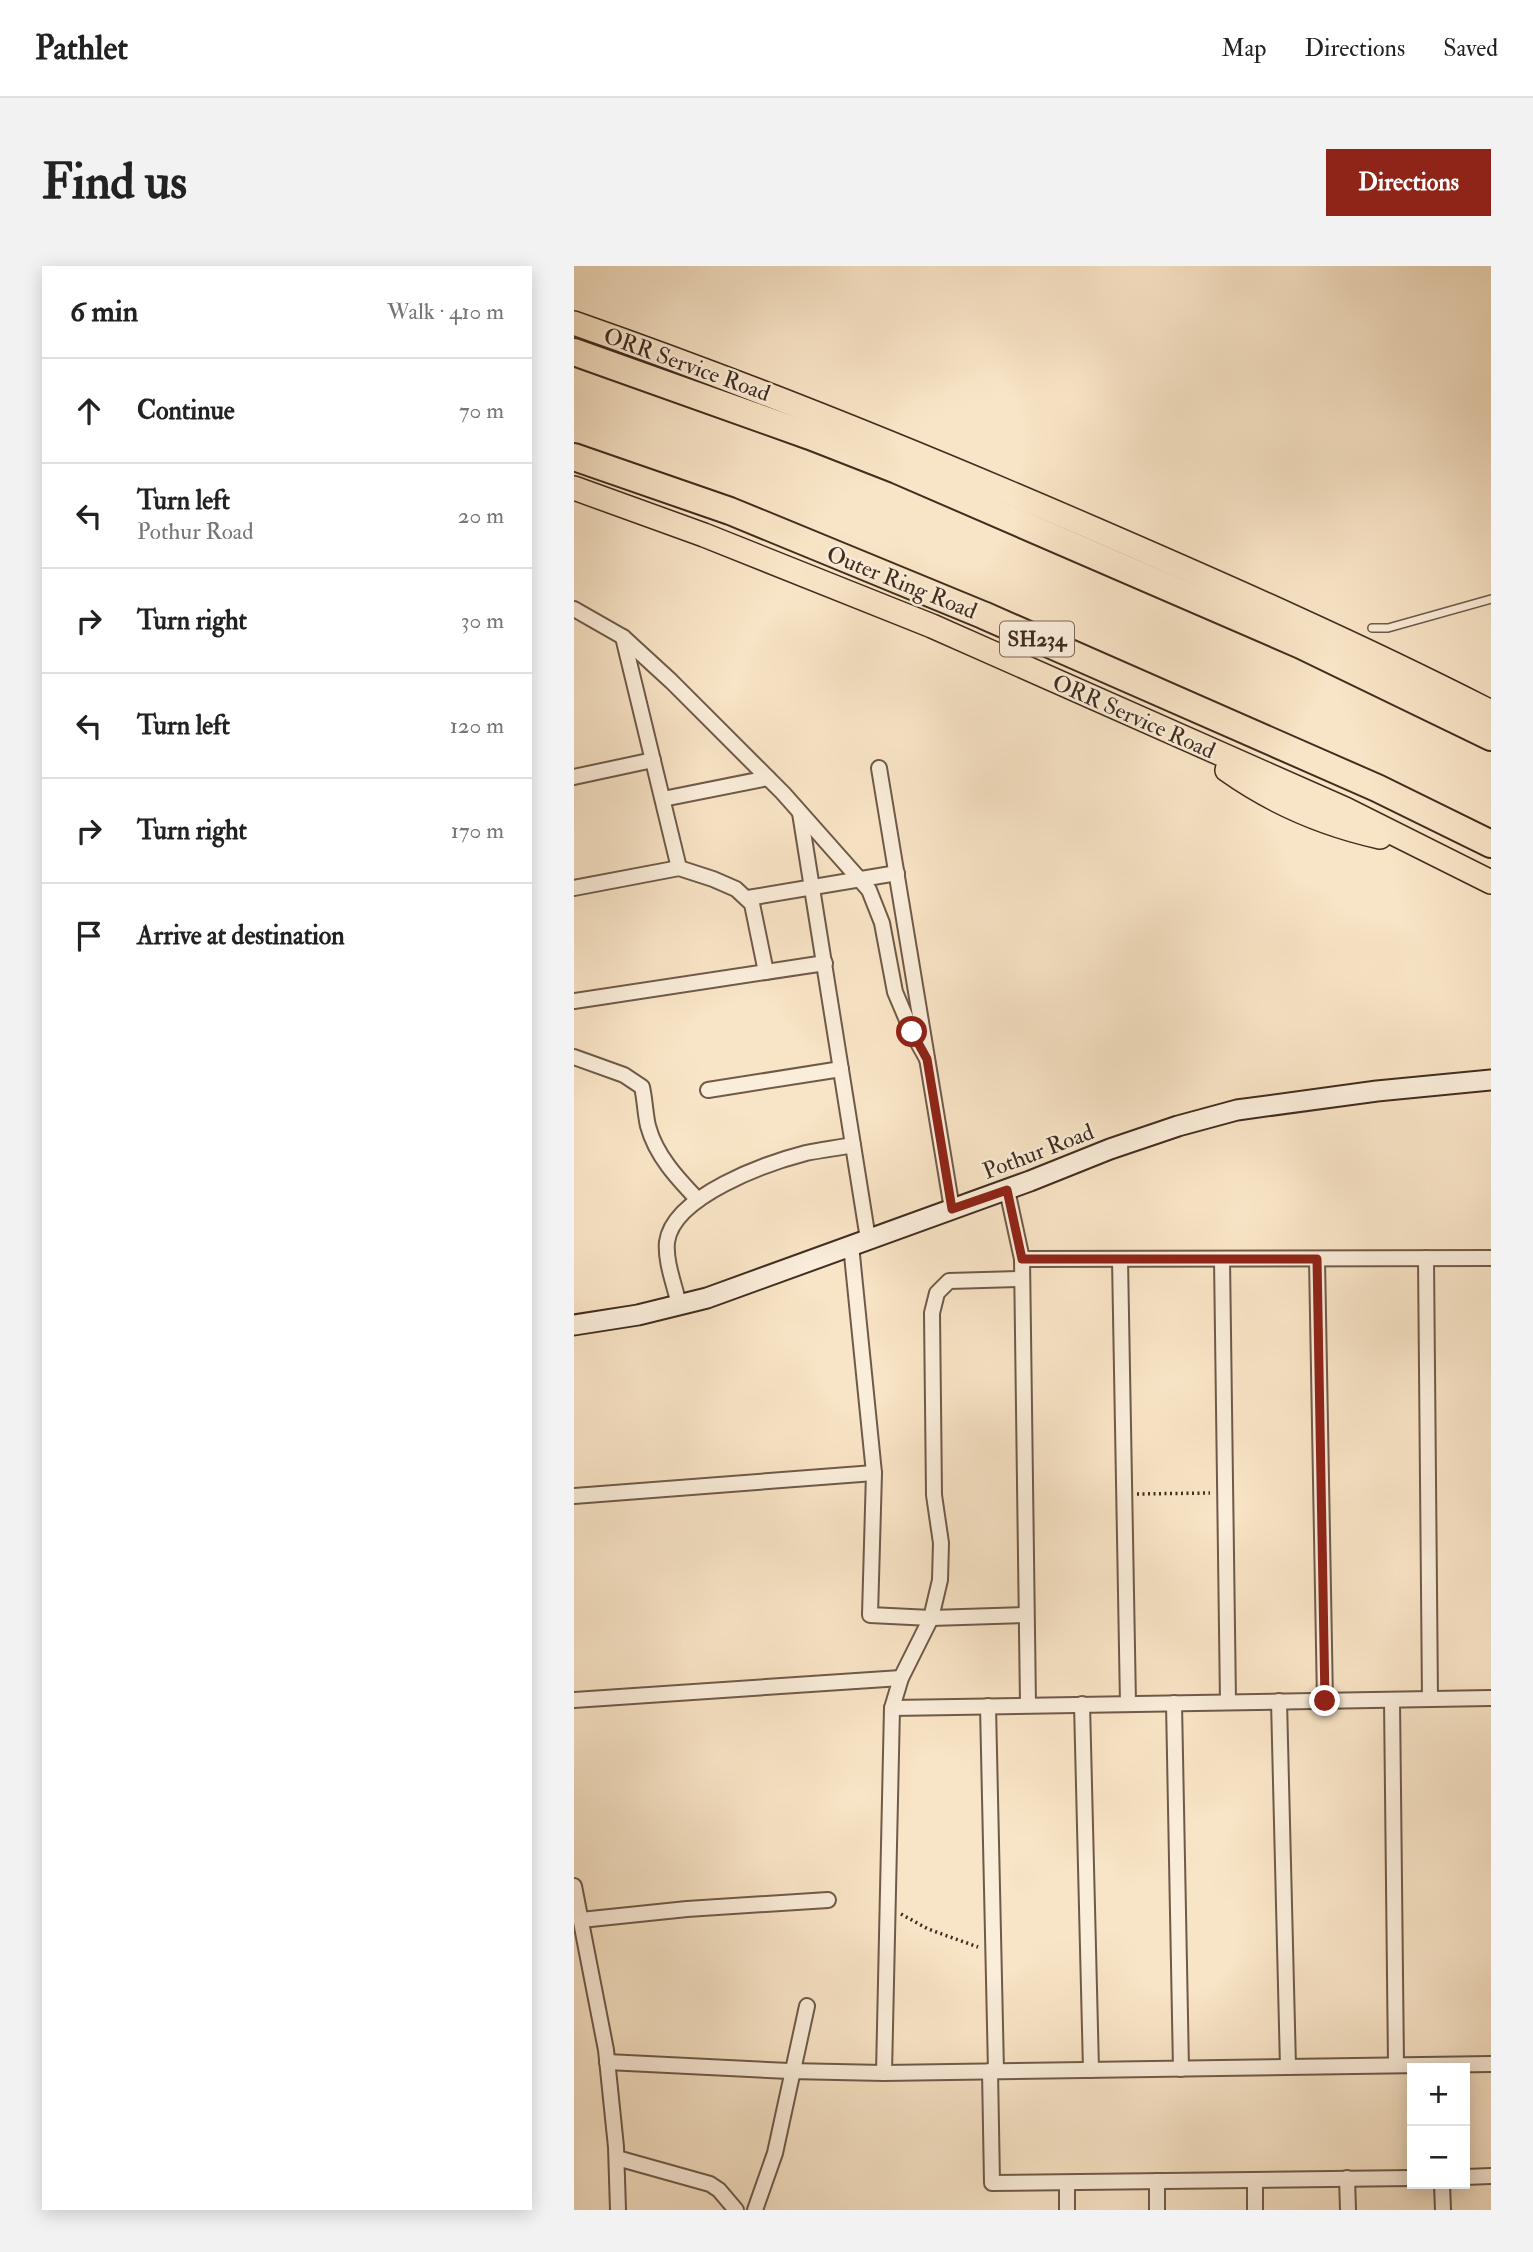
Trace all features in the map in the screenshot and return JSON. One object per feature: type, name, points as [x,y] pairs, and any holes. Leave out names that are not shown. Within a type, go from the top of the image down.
[{"type":"highway","points":[[574,352],[897,470],[1301,645],[1491,737]]},
{"type":"highway","name":"Outer Ring Road","points":[[574,457],[730,512],[983,615],[1377,788],[1491,844]]},
{"type":"main road","name":"ORR Service Road","points":[[574,323],[788,401],[938,462],[1294,616],[1491,712]]},
{"type":"main road","name":"ORR Service Road","points":[[574,488],[704,535],[932,626],[1345,809],[1491,882]]},
{"type":"street","points":[[574,610],[623,637],[671,681],[768,778],[869,890],[882,923],[895,992],[927,1059]]},
{"type":"street","points":[[623,637],[679,868]]},
{"type":"street","points":[[574,777],[653,760]]},
{"type":"street","points":[[880,768],[952,1209]]},
{"type":"street","points":[[663,799],[768,778]]},
{"type":"street","points":[[800,812],[853,1145],[874,1474],[870,1615],[931,1618],[1026,1615]]},
{"type":"street","points":[[574,888],[679,868],[736,890],[752,904],[758,921],[766,972]]},
{"type":"street","points":[[748,898],[897,873]]},
{"type":"street","points":[[882,923],[907,934]]},
{"type":"street","points":[[574,1001],[825,963]]},
{"type":"street","points":[[574,1057],[624,1075],[642,1087],[648,1125],[654,1142],[666,1163],[698,1200]]},
{"type":"street","points":[[708,1090],[841,1069]]},
{"type":"street","name":"Pothur Road","points":[[574,1325],[638,1315],[707,1298],[1007,1190],[1110,1149],[1237,1110],[1377,1091],[1491,1080]]},
{"type":"street","points":[[679,1305],[667,1244],[671,1228],[687,1207],[762,1167],[805,1154],[853,1145]]},
{"type":"street","points":[[1007,1190],[1022,1259],[1028,1705]]},
{"type":"street","points":[[1426,1258],[1430,1699]]},
{"type":"street","points":[[1022,1259],[1491,1258]]},
{"type":"street","points":[[1120,1259],[1128,1704]]},
{"type":"street","points":[[1222,1259],[1228,1702]]},
{"type":"street","points":[[1317,1259],[1325,1701]]},
{"type":"street","points":[[884,2073],[892,1708],[901,1678],[931,1618],[938,1595],[941,1562],[934,1495],[932,1312],[937,1293],[949,1281],[1022,1279]]},
{"type":"street","points":[[574,1496],[874,1474]]},
{"type":"street","points":[[574,1700],[901,1678]]},
{"type":"street","points":[[892,1708],[1491,1698]]},
{"type":"street","points":[[1392,1700],[1396,2065]]},
{"type":"street","points":[[1279,1702],[1288,2067]]},
{"type":"street","points":[[1174,1703],[1181,2068]]},
{"type":"street","points":[[1082,1704],[1091,2070]]},
{"type":"street","points":[[988,1706],[993,1951],[992,2183],[1407,2178]]},
{"type":"street","points":[[574,1886],[579,1925],[607,2062],[617,2158],[618,2210]]},
{"type":"street","points":[[579,1925],[687,1909],[828,1900]]},
{"type":"street","points":[[755,2210],[775,2153],[807,2006]]},
{"type":"street","points":[[607,2062],[884,2073],[1491,2064]]},
{"type":"street","points":[[617,2158],[710,2184],[719,2190],[736,2210]]},
{"type":"street","points":[[1470,2177],[1491,2176]]},
{"type":"street","points":[[1347,2178],[1348,2210]]},
{"type":"street","points":[[1255,2180],[1255,2210]]},
{"type":"street","points":[[1157,2181],[1157,2210]]},
{"type":"street","points":[[1067,2183],[1067,2210]]},
{"type":"street","points":[[1442,2189],[1443,2210]]},
{"type":"lane","points":[[1372,628],[1388,628],[1491,599]]},
{"type":"path","points":[[1124,1494],[1226,1493]]},
{"type":"path","points":[[887,1906],[928,1929],[993,1951]]},
{"type":"route","points":[[912,1032],[927,1059],[952,1209],[1007,1190],[1022,1259],[1317,1259],[1325,1701]]}]
